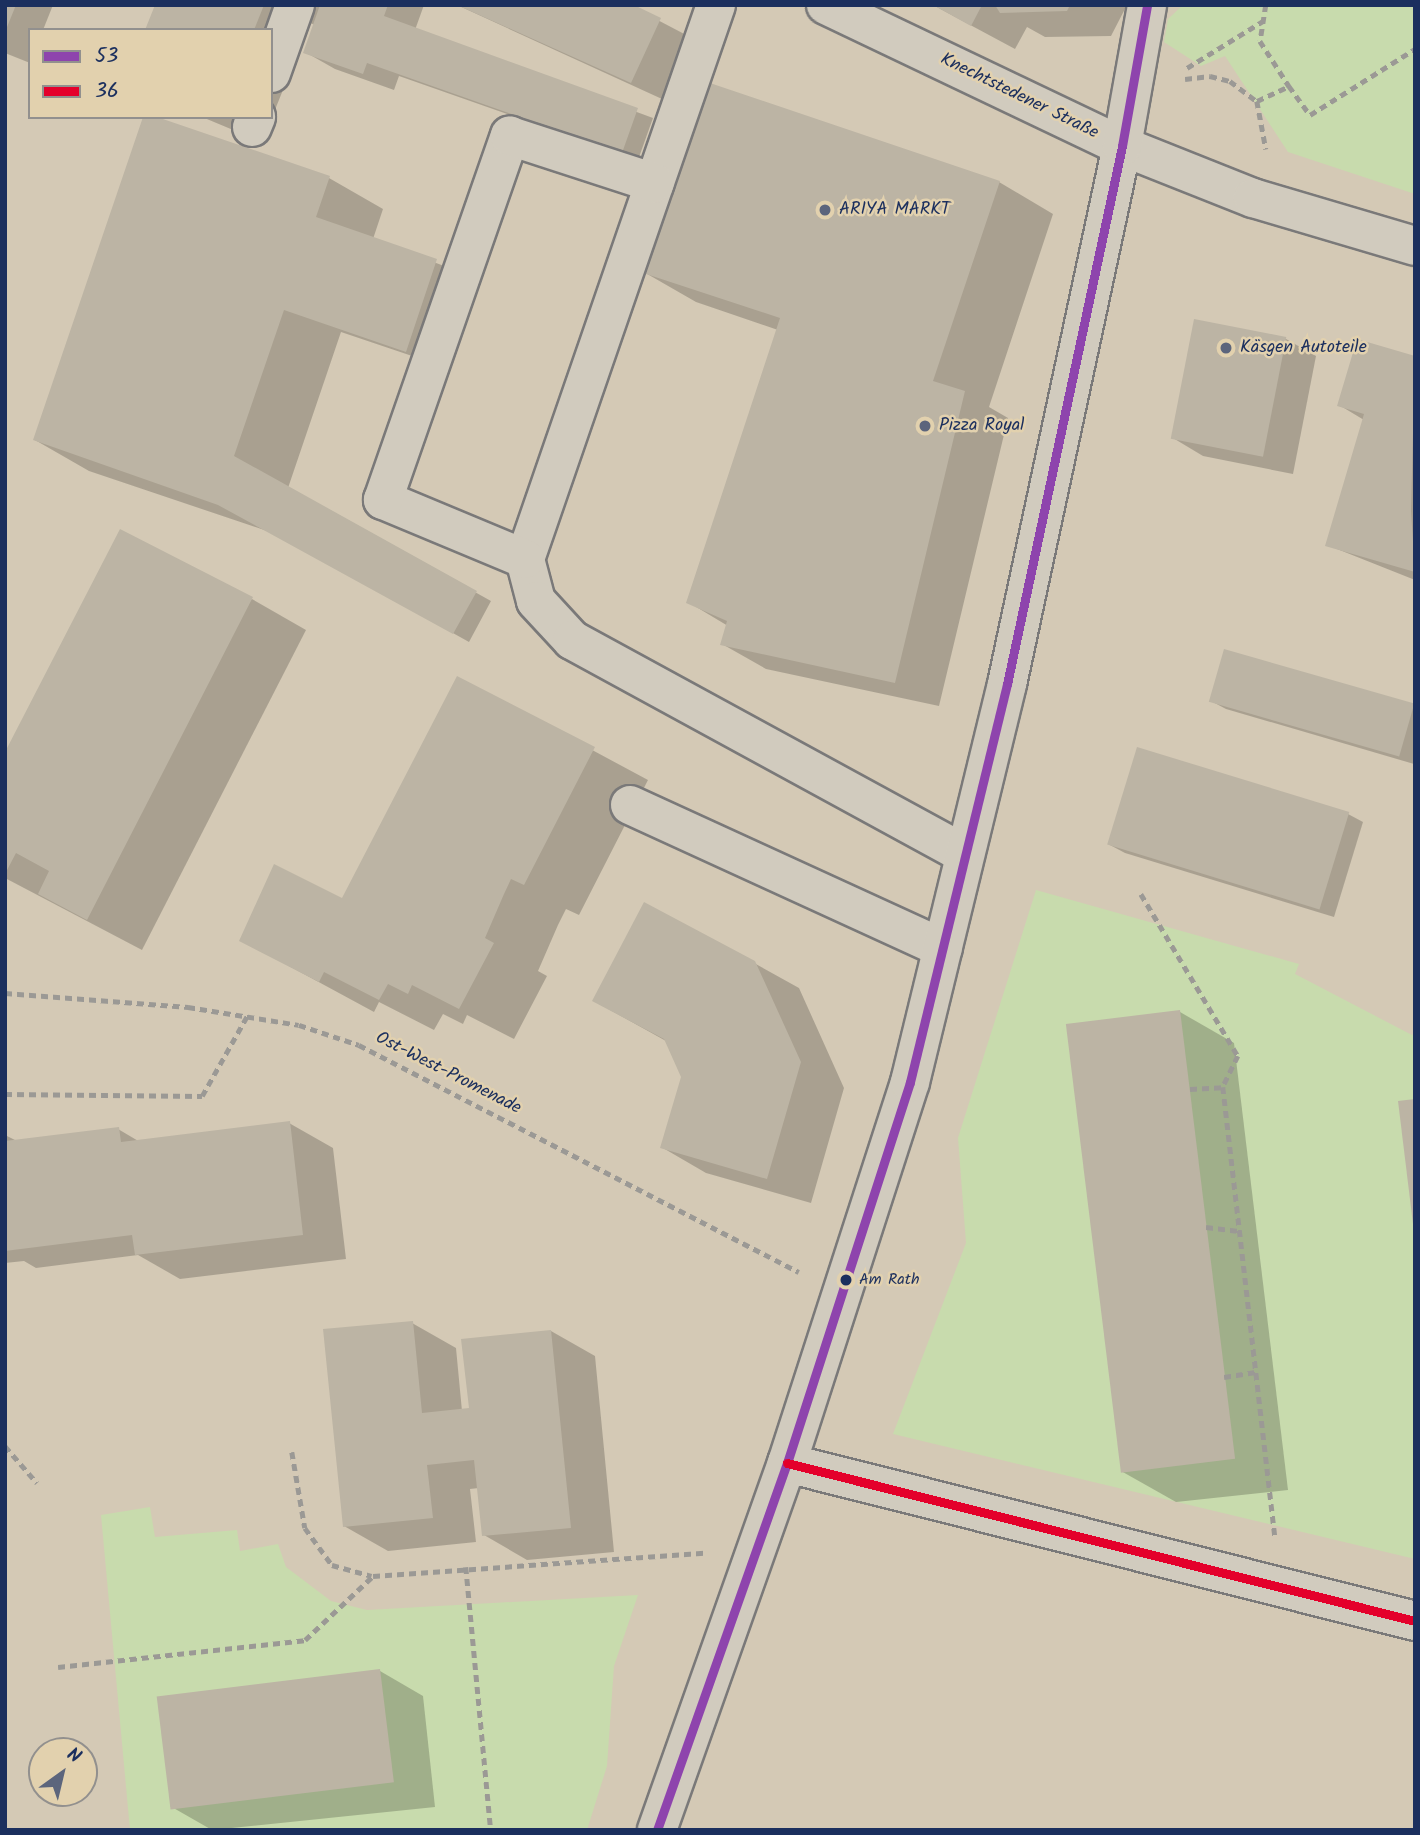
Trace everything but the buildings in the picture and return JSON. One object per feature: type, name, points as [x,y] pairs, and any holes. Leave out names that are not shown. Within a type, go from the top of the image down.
[{"type":"street","points":[[273,67],[295,5]]},
{"type":"street","points":[[716,5],[525,559],[536,601],[572,640],[965,854]]},
{"type":"street","name":"Knechtstedener Straße","points":[[826,5],[1122,146],[1253,198],[1415,246]]},
{"type":"street","points":[[657,1830],[787,1463],[844,1294],[910,1082],[1007,684],[1122,146],[1147,5]]},
{"type":"street","points":[[525,559],[383,500],[510,136],[655,183]]},
{"type":"street","points":[[630,805],[943,947]]},
{"type":"street","points":[[787,1463],[1415,1621]]},
{"type":"path","points":[[1266,5],[1260,41],[1310,115],[1415,49]]},
{"type":"path","points":[[1263,21],[1199,58],[1174,80],[1210,76],[1230,81],[1257,101],[1289,86]]},
{"type":"path","points":[[1255,153],[1267,158]]},
{"type":"path","points":[[1140,894],[1238,1056],[1223,1087],[1281,1589]]},
{"type":"path","name":"Ost-West-Promenade","points":[[5,993],[247,1016],[299,1025],[359,1045],[844,1294]]},
{"type":"path","points":[[5,1094],[202,1096],[247,1016]]},
{"type":"path","points":[[1190,1089],[1223,1087]]},
{"type":"path","points":[[1206,1227],[1239,1231]]},
{"type":"path","points":[[1224,1377],[1256,1372]]},
{"type":"path","points":[[5,1447],[37,1483]]},
{"type":"path","points":[[292,1452],[305,1528],[332,1565],[373,1576],[466,1567],[757,1550]]},
{"type":"path","points":[[466,1567],[491,1830]]},
{"type":"path","points":[[58,1667],[305,1640],[373,1576]]},
{"type":"green space","points":[[1183,5],[1415,5],[1415,194],[1288,152],[1225,56],[1201,66],[1164,42],[1168,19]]},
{"type":"green space","points":[[1036,890],[1299,964],[1295,974],[1412,1035],[1415,1032],[1415,1559],[893,1434],[966,1243],[958,1138]]},
{"type":"green space","points":[[150,1507],[155,1537],[237,1530],[240,1551],[278,1544],[286,1567],[331,1601],[367,1610],[638,1595],[614,1666],[607,1766],[587,1830],[130,1830],[101,1515]]},
{"type":"transit line","name":"53","points":[[657,1830],[787,1463],[910,1082],[1007,684],[1122,146],[1147,5]]},
{"type":"transit line","name":"36","points":[[787,1463],[1415,1621]]},
{"type":"place","name":"ARIYA MARKT","points":[[825,210]]},
{"type":"place","name":"Käsgen Autoteile","points":[[1226,348]]},
{"type":"place","name":"Pizza Royal","points":[[925,426]]},
{"type":"place","name":"Am Rath","points":[[846,1280]]}]
